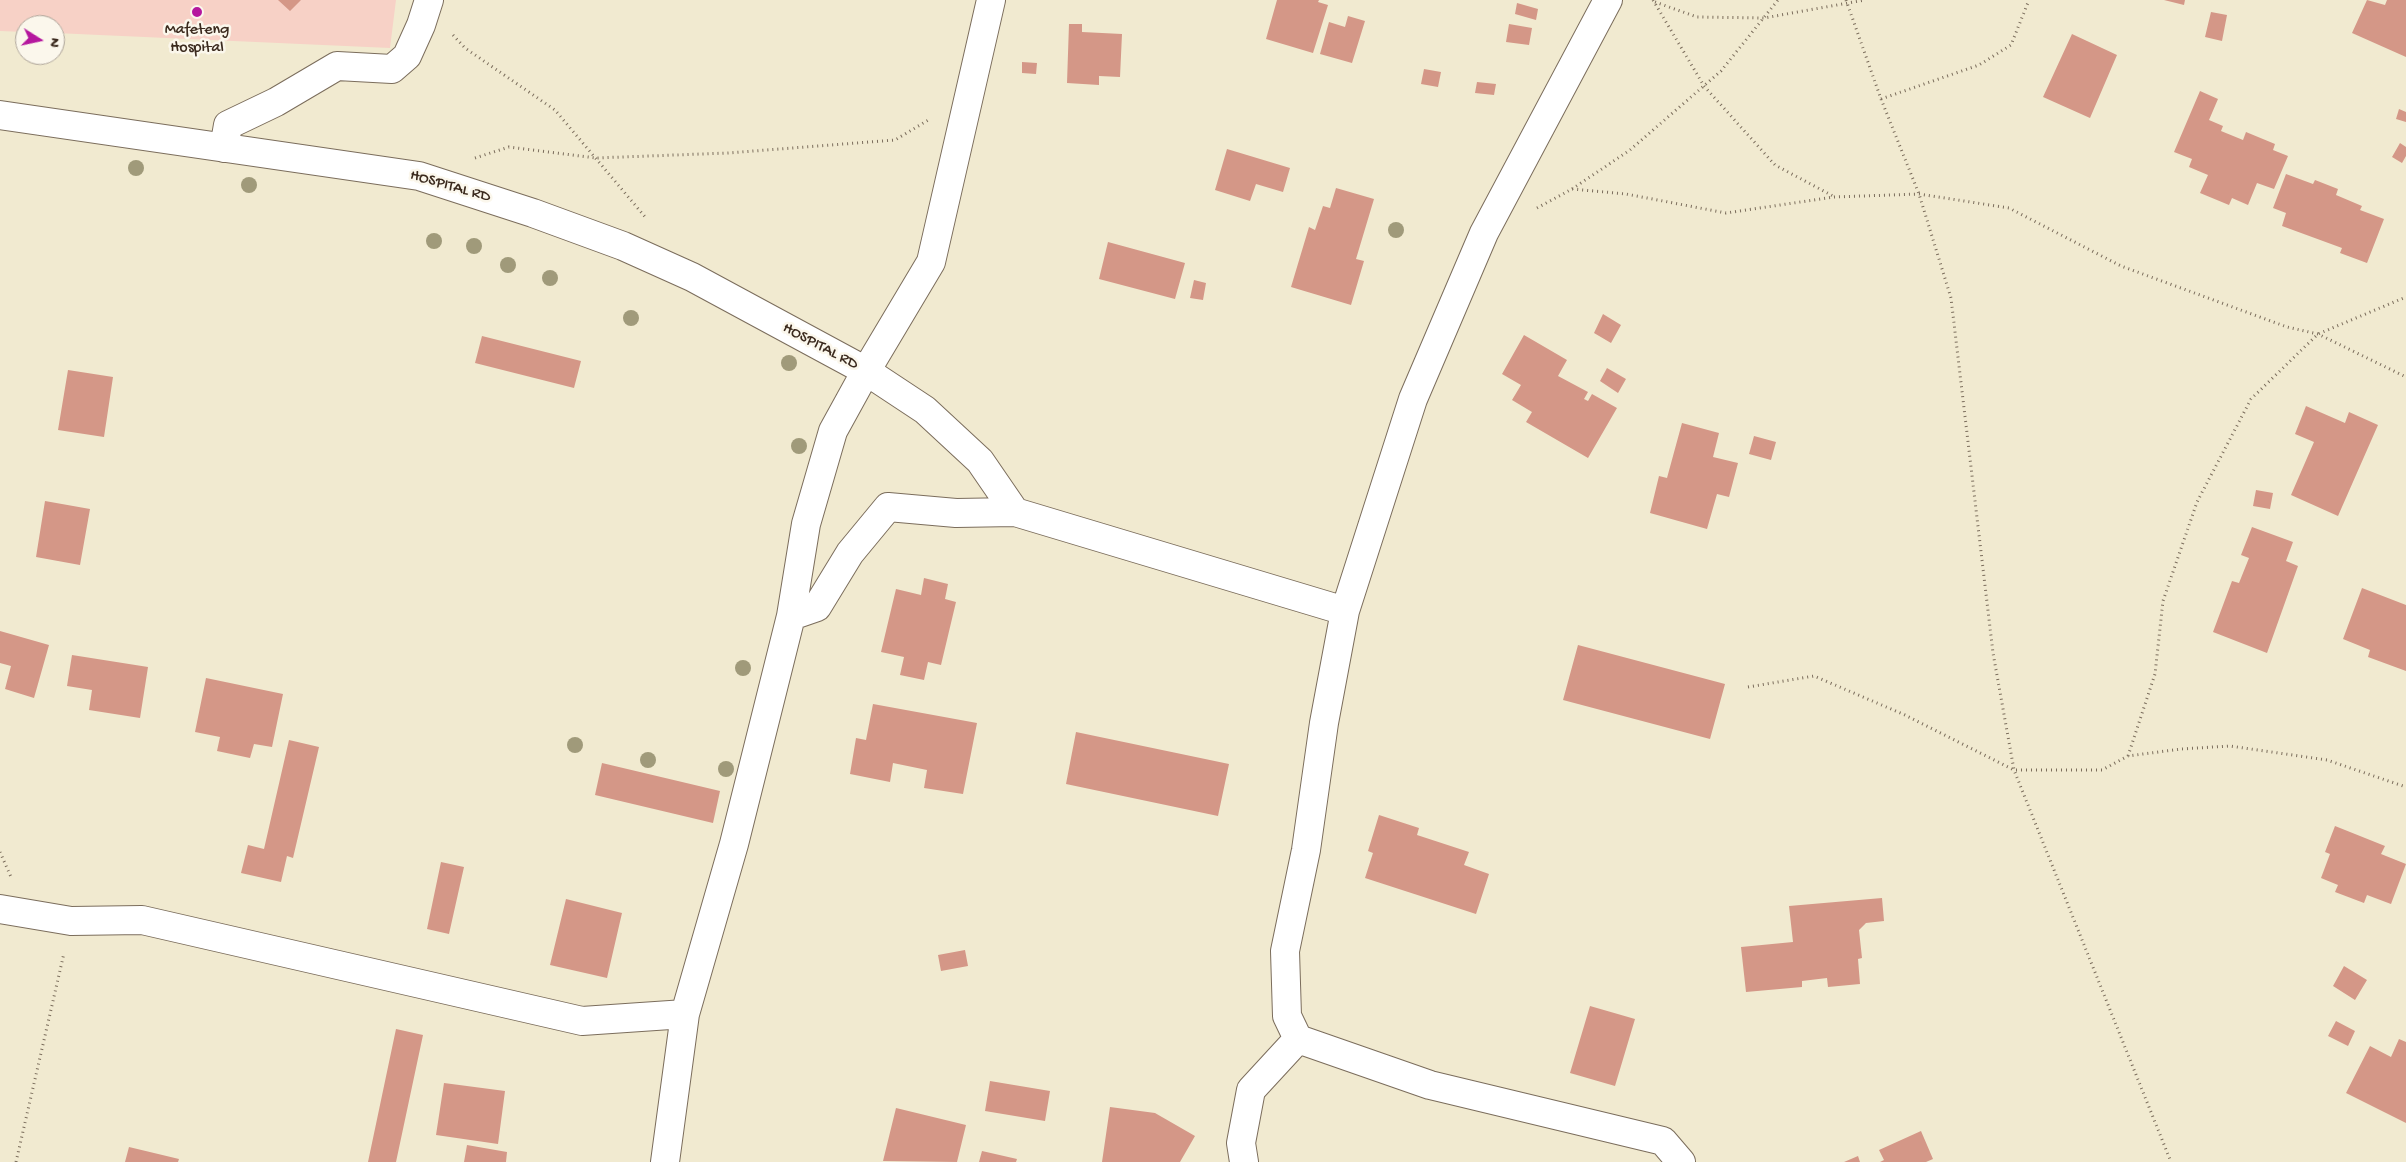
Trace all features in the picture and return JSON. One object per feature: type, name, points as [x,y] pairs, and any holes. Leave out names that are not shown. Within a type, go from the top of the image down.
[{"type":"street","points":[[665,1162],[686,1014],[734,844],[791,616],[806,524],[832,431],[932,262],[991,0]]},
{"type":"street","points":[[1608,0],[1484,233],[1413,399],[1345,611],[1324,723],[1306,850],[1285,950],[1287,1016],[1298,1039],[1430,1085],[1663,1140],[1681,1162]]},
{"type":"street","points":[[224,148],[228,125],[276,102],[337,66],[392,70],[407,56],[429,3]]},
{"type":"street","name":"HOSPITAL RD","points":[[0,114],[419,176],[533,213],[623,246],[692,277],[866,371],[925,410],[973,455],[1015,512]]},
{"type":"street","points":[[791,616],[817,607],[850,553],[888,507],[956,513],[1015,512],[1345,611]]},
{"type":"street","points":[[0,908],[71,921],[142,920],[582,1021],[686,1014]]},
{"type":"street","points":[[1244,1162],[1241,1143],[1251,1090],[1298,1039]]},
{"type":"path","points":[[1531,211],[1572,189],[1630,150],[1721,71],[1778,0]]},
{"type":"path","points":[[1654,1],[1698,17],[1764,18],[1865,0]]},
{"type":"path","points":[[1881,99],[1979,65],[2011,45],[2029,0]]},
{"type":"path","points":[[1654,1],[1704,86],[1775,166],[1834,196]]},
{"type":"path","points":[[1846,2],[1918,194],[1951,298],[1993,653],[2014,770],[2171,1162]]},
{"type":"path","points":[[429,3],[465,48],[555,110],[653,226]]},
{"type":"path","points":[[473,158],[509,146],[596,158],[728,153],[894,140],[971,94]]},
{"type":"path","points":[[1572,189],[1626,194],[1726,213],[1834,196],[1918,194],[2009,208],[2121,266],[2287,328],[2318,334],[2406,377]]},
{"type":"path","points":[[2128,756],[2155,674],[2163,601],[2197,502],[2250,399],[2318,334],[2406,297]]},
{"type":"path","points":[[1748,687],[1814,676],[1904,715],[2014,770],[2102,770],[2128,756],[2181,749],[2230,746],[2327,760],[2406,787]]},
{"type":"path","points":[[16,1162],[71,921]]},
{"type":"shaded area","name":"Mafeteng Hospital","points":[[0,0],[396,0],[390,48],[65,33],[65,15],[15,15],[15,32],[0,31]]},
{"type":"building","points":[[278,0],[301,0],[290,11]]},
{"type":"building","points":[[1277,0],[1319,0],[1318,2],[1328,5],[1313,53],[1266,39]]},
{"type":"building","points":[[2164,0],[2185,0],[2184,5]]},
{"type":"building","points":[[2367,0],[2385,5],[2387,0],[2406,0],[2406,57],[2352,33]]},
{"type":"building","points":[[1517,3],[1538,9],[1536,20],[1515,14]]},
{"type":"building","points":[[2211,12],[2227,15],[2222,41],[2205,37]]},
{"type":"building","points":[[1348,16],[1365,21],[1352,63],[1320,54],[1329,22],[1345,27]]},
{"type":"building","points":[[1069,24],[1082,24],[1082,32],[1122,34],[1120,77],[1099,76],[1099,85],[1067,83]]},
{"type":"building","points":[[1509,24],[1532,28],[1529,45],[1506,42]]},
{"type":"building","points":[[2072,34],[2117,55],[2090,118],[2043,97]]},
{"type":"building","points":[[1022,62],[1037,63],[1036,74],[1022,73]]},
{"type":"building","points":[[1424,69],[1441,72],[1438,87],[1421,84]]},
{"type":"building","points":[[1477,82],[1496,84],[1494,95],[1475,93]]},
{"type":"building","points":[[2200,91],[2218,99],[2209,120],[2223,126],[2221,131],[2243,140],[2246,132],[2275,144],[2273,150],[2288,156],[2274,189],[2257,183],[2248,205],[2232,198],[2229,205],[2200,193],[2208,175],[2189,167],[2192,159],[2174,152]]},
{"type":"building","points":[[2399,109],[2406,112],[2406,122],[2396,119]]},
{"type":"building","points":[[2400,143],[2406,147],[2406,156],[2402,163],[2392,157]]},
{"type":"building","points":[[1227,149],[1290,168],[1283,192],[1256,184],[1250,201],[1215,190]]},
{"type":"building","points":[[2286,174],[2313,184],[2315,180],[2338,189],[2336,195],[2362,206],[2360,210],[2384,219],[2367,263],[2340,253],[2342,248],[2282,226],[2286,213],[2273,208]]},
{"type":"building","points":[[1336,188],[1374,199],[1356,259],[1364,261],[1351,305],[1291,287],[1309,227],[1315,230],[1323,206],[1330,208]]},
{"type":"building","points":[[1108,242],[1185,263],[1175,299],[1099,279]]},
{"type":"building","points":[[1194,280],[1206,283],[1203,300],[1190,298]]},
{"type":"building","points":[[1603,314],[1621,325],[1611,343],[1594,333]]},
{"type":"building","points":[[1524,335],[1567,360],[1558,376],[1588,392],[1584,399],[1588,401],[1592,394],[1617,408],[1588,458],[1526,422],[1532,412],[1512,400],[1521,385],[1502,374]]},
{"type":"building","points":[[482,336],[581,361],[574,388],[475,363]]},
{"type":"building","points":[[1607,368],[1626,379],[1618,393],[1600,381]]},
{"type":"building","points":[[68,370],[113,377],[104,437],[58,430]]},
{"type":"building","points":[[2306,406],[2345,423],[2349,412],[2378,425],[2338,516],[2291,495],[2314,442],[2295,434]]},
{"type":"building","points":[[1682,423],[1719,433],[1713,457],[1738,463],[1729,497],[1717,494],[1707,529],[1650,513],[1659,476],[1667,478]]},
{"type":"building","points":[[1754,436],[1776,442],[1771,460],[1749,454]]},
{"type":"building","points":[[2256,490],[2273,493],[2270,509],[2253,506]]},
{"type":"building","points":[[45,501],[90,509],[80,565],[36,557]]},
{"type":"building","points":[[2252,527],[2293,542],[2286,561],[2298,566],[2267,653],[2213,632],[2232,581],[2239,583],[2249,558],[2241,555]]},
{"type":"building","points":[[924,578],[948,584],[945,599],[956,602],[941,665],[928,662],[924,680],[900,675],[904,657],[881,652],[896,589],[921,595]]},
{"type":"building","points":[[2362,588],[2406,605],[2406,671],[2368,657],[2370,650],[2343,639]]},
{"type":"building","points":[[0,631],[49,645],[34,698],[5,689],[11,666],[0,663]]},
{"type":"building","points":[[1578,645],[1725,684],[1710,739],[1563,700]]},
{"type":"building","points":[[72,655],[148,667],[140,718],[89,710],[92,690],[67,686]]},
{"type":"building","points":[[206,678],[283,694],[272,747],[254,744],[250,758],[217,751],[220,737],[195,732]]},
{"type":"building","points":[[873,704],[977,723],[963,794],[924,788],[927,770],[893,763],[890,782],[850,774],[856,738],[866,740]]},
{"type":"building","points":[[1076,732],[1229,764],[1218,816],[1066,784]]},
{"type":"building","points":[[289,740],[319,747],[293,858],[287,856],[281,882],[241,873],[248,845],[264,849]]},
{"type":"building","points":[[602,763],[720,791],[713,823],[595,795]]},
{"type":"building","points":[[1379,815],[1419,828],[1417,835],[1469,852],[1464,865],[1489,874],[1476,914],[1365,878],[1373,853],[1368,851]]},
{"type":"building","points":[[2335,826],[2385,846],[2381,854],[2406,864],[2391,904],[2367,895],[2364,903],[2335,892],[2338,885],[2321,878],[2330,854],[2325,852]]},
{"type":"building","points":[[441,862],[464,867],[449,934],[427,929]]},
{"type":"building","points":[[1882,898],[1884,921],[1866,923],[1859,930],[1862,958],[1858,959],[1860,984],[1828,987],[1827,978],[1802,981],[1802,987],[1746,992],[1741,947],[1793,942],[1789,906]]},
{"type":"building","points":[[566,899],[622,913],[607,978],[550,965]]},
{"type":"building","points":[[965,950],[968,966],[941,971],[938,955]]},
{"type":"building","points":[[2344,966],[2367,980],[2355,1000],[2333,986]]},
{"type":"building","points":[[1590,1006],[1635,1019],[1615,1086],[1570,1073]]},
{"type":"building","points":[[2336,1021],[2355,1031],[2348,1046],[2328,1036]]},
{"type":"building","points":[[396,1029],[423,1035],[396,1162],[368,1162]]},
{"type":"building","points":[[2399,1039],[2406,1042],[2406,1123],[2346,1093],[2370,1046],[2391,1057]]},
{"type":"building","points":[[990,1081],[1050,1091],[1045,1121],[985,1111]]},
{"type":"building","points":[[444,1083],[505,1091],[498,1144],[436,1135]]},
{"type":"building","points":[[1110,1107],[1155,1113],[1195,1136],[1180,1162],[1102,1162]]},
{"type":"building","points":[[896,1108],[966,1125],[957,1162],[883,1161]]},
{"type":"building","points":[[1921,1131],[1933,1159],[1926,1162],[1880,1162],[1884,1160],[1879,1150]]},
{"type":"building","points":[[467,1145],[507,1152],[506,1162],[464,1162]]},
{"type":"building","points":[[129,1147],[179,1159],[178,1162],[125,1162]]},
{"type":"building","points":[[982,1151],[1017,1159],[1016,1162],[979,1162]]},
{"type":"building","points":[[1858,1156],[1860,1162],[1844,1162]]},
{"type":"place","name":"Mafeteng Hospital","points":[[197,12]]}]
